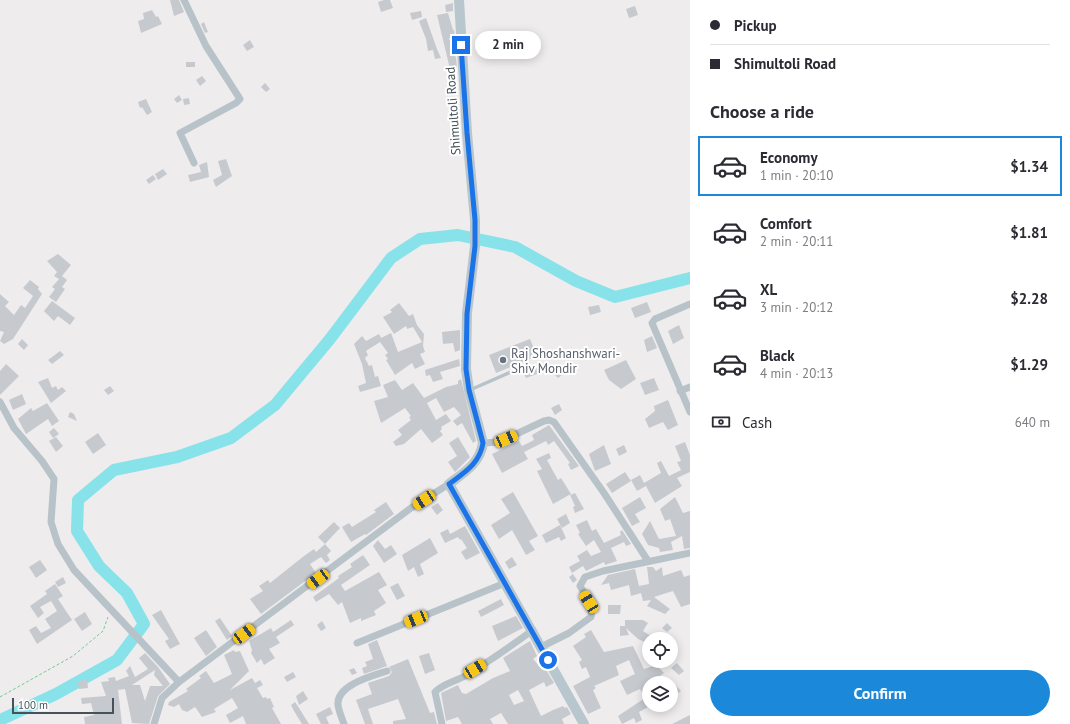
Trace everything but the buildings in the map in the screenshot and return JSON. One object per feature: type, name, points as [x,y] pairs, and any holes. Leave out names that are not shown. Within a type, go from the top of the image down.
[{"type":"street","points":[[184,0],[206,46],[240,99],[236,103],[180,133],[194,163]]},
{"type":"street","name":"Shimultoli Road","points":[[459,0],[467,133],[475,220],[475,246],[467,314],[466,369],[469,390],[483,443]]},
{"type":"street","points":[[690,304],[655,319],[652,323],[690,412]]},
{"type":"street","points":[[680,391],[690,387]]},
{"type":"street","points":[[0,402],[14,428],[42,461],[54,479],[50,522],[58,544],[74,570],[112,613],[178,682]]},
{"type":"street","points":[[154,724],[162,698],[178,682],[411,508],[449,484],[474,464],[482,449],[483,443],[499,442],[544,421],[549,420],[554,422],[604,493],[648,561]]},
{"type":"street","points":[[449,484],[533,630],[568,698],[584,724]]},
{"type":"street","points":[[541,647],[569,633],[591,617],[592,606],[580,586],[585,577],[603,571],[690,553]]},
{"type":"street","points":[[357,643],[505,583]]},
{"type":"street","points":[[442,724],[435,692],[469,673],[533,630]]},
{"type":"street","points":[[344,724],[338,705],[339,697],[343,691],[360,680],[387,671]]},
{"type":"lane","points":[[469,390],[527,365]]},
{"type":"path","points":[[0,697],[73,656],[103,631],[112,613]]},
{"type":"waterway","points":[[0,720],[56,694],[117,660],[144,624],[127,593],[99,566],[77,531],[78,500],[114,470],[177,457],[231,438],[275,405],[330,339],[391,258],[420,239],[458,235],[515,247],[576,281],[615,297],[690,278]]},
{"type":"place","name":"Raj Shoshanshwari- Shiv Mondir","points":[[503,360]]},
{"type":"route","points":[[461,45],[475,220],[475,246],[467,314],[466,369],[469,390],[483,443],[482,449],[474,464],[449,484],[533,630],[548,660]]}]
